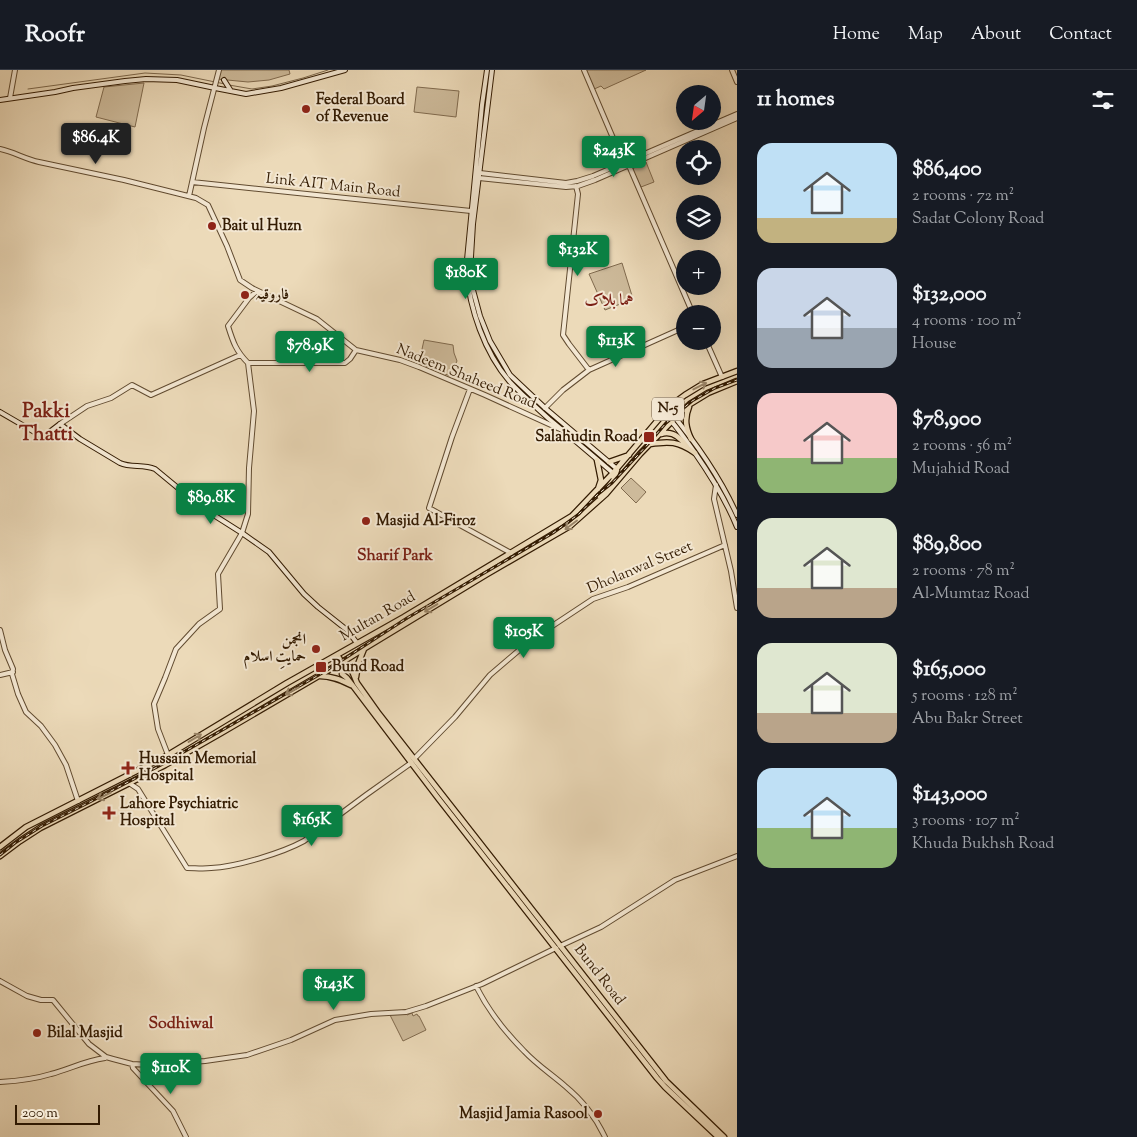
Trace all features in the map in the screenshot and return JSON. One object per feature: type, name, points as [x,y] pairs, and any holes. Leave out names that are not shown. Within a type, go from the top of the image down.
[{"type":"main road","name":"Multan Road","points":[[0,847],[20,831],[48,815],[168,755],[286,683],[404,617],[572,516],[615,472],[666,411],[695,388],[737,372]]},
{"type":"main road","name":"Multan Road","points":[[0,856],[20,841],[52,822],[165,765],[318,677],[510,560],[570,526],[606,494],[640,454],[690,404],[708,393],[737,381]]},
{"type":"main road","points":[[690,404],[685,420],[687,432],[691,439]]},
{"type":"main road","points":[[659,435],[664,432],[670,432],[680,437],[688,448]]},
{"type":"main road","points":[[650,444],[673,442],[695,453]]},
{"type":"main road","points":[[609,462],[630,454]]},
{"type":"main road","points":[[593,506],[613,481],[615,472],[622,470],[640,454]]},
{"type":"main road","points":[[597,460],[601,480],[598,490]]},
{"type":"main road","points":[[355,680],[358,664],[365,648]]},
{"type":"main road","name":"Bund Road","points":[[336,656],[345,667],[351,669],[355,680],[405,751]]},
{"type":"main road","name":"Bund Road","points":[[341,663],[342,674],[413,761],[665,1087],[718,1137]]},
{"type":"main road","points":[[318,677],[328,676],[336,678],[352,686]]},
{"type":"main road","points":[[48,815],[52,822]]},
{"type":"main road","name":"Bund Road","points":[[558,947],[666,1081],[724,1137]]},
{"type":"street","points":[[10,98],[15,70]]},
{"type":"street","points":[[189,196],[219,70]]},
{"type":"street","points":[[0,100],[146,79],[177,80],[246,94],[281,88],[345,70]]},
{"type":"street","points":[[488,70],[482,105],[466,270],[468,288],[478,326],[498,365],[510,383],[597,460],[615,472]]},
{"type":"street","points":[[492,70],[473,224],[470,272],[480,316],[490,341],[510,375],[545,408],[609,462],[615,472]]},
{"type":"street","points":[[584,70],[689,305]]},
{"type":"street","points":[[732,70],[737,82]]},
{"type":"street","points":[[224,80],[231,92]]},
{"type":"street","points":[[479,175],[566,187],[576,186],[596,180],[737,114]]},
{"type":"street","points":[[528,181],[566,183],[593,176],[627,165],[737,118]]},
{"type":"street","name":"Nadeem Shaheed Road","points":[[0,149],[14,152],[26,159],[196,198],[208,205],[240,280],[257,291],[317,319],[356,350],[400,360],[486,395],[564,431]]},
{"type":"street","name":"Link AIT Main Road","points":[[192,182],[471,211]]},
{"type":"street","points":[[576,186],[578,194],[563,335],[589,370]]},
{"type":"street","points":[[168,755],[158,729],[154,704],[176,649],[199,624],[220,609],[218,574],[242,533],[248,514],[249,468],[254,411],[248,363],[235,346],[228,326],[249,298],[257,291]]},
{"type":"street","points":[[545,408],[563,390],[589,370],[676,331]]},
{"type":"street","points":[[248,363],[345,364],[356,350]]},
{"type":"street","points":[[710,350],[722,377]]},
{"type":"street","points":[[0,413],[42,437],[87,406],[111,398],[132,385],[150,395],[240,355]]},
{"type":"street","points":[[470,389],[429,508],[511,553]]},
{"type":"street","points":[[666,411],[691,439],[737,516]]},
{"type":"street","points":[[673,419],[716,485],[722,491],[737,527]]},
{"type":"street","points":[[60,424],[120,464],[154,469],[202,507],[269,552],[311,600],[347,630],[357,643]]},
{"type":"street","points":[[716,485],[714,498],[731,570],[737,608]]},
{"type":"street","name":"Dholanwal Street","points":[[138,789],[188,868],[212,868],[233,865],[295,846],[413,761],[455,717],[490,675],[532,640],[592,599],[628,587],[725,545]]},
{"type":"street","points":[[0,630],[5,650],[13,669],[18,694],[26,712],[41,726],[55,745],[66,765],[78,801]]},
{"type":"street","points":[[0,674],[13,672]]},
{"type":"street","points":[[129,783],[138,789],[139,778]]},
{"type":"street","points":[[0,981],[27,996],[40,1000],[53,1000],[89,1044],[106,1056],[132,1064],[186,1063],[247,1055],[291,1040],[335,1020],[371,1014],[406,1012],[476,986],[600,927],[675,880],[737,856]]},
{"type":"street","points":[[476,986],[493,1014],[524,1052],[571,1092],[590,1113],[605,1137]]},
{"type":"street","points":[[0,1082],[51,1074],[106,1056]]},
{"type":"street","points":[[132,1064],[133,1068],[173,1111],[186,1137]]},
{"type":"shaded area","points":[[219,70],[289,70],[290,74],[269,80],[248,82],[217,79]]},
{"type":"shaded area","points":[[584,70],[646,70],[604,89],[601,86],[592,90]]},
{"type":"shaded area","points":[[144,83],[135,127],[96,117],[104,87]]},
{"type":"shaded area","points":[[417,87],[459,91],[456,117],[414,112]]},
{"type":"shaded area","points":[[646,162],[654,182],[641,187],[632,169]]},
{"type":"shaded area","points":[[622,263],[633,299],[605,310],[589,274]]},
{"type":"shaded area","points":[[424,340],[453,345],[457,361],[450,376],[419,363]]},
{"type":"shaded area","points":[[631,478],[646,492],[636,503],[621,488]]},
{"type":"shaded area","points":[[406,1012],[407,1015],[412,1013],[413,1016],[417,1014],[426,1030],[403,1041],[389,1013]]},
{"type":"waterway","points":[[229,85],[252,89],[272,86],[328,70]]},
{"type":"waterway","points":[[28,89],[145,73],[181,75],[225,84]]},
{"type":"railway","points":[[0,855],[42,826],[161,765],[324,672],[407,618],[553,533],[579,514],[597,495],[612,483],[666,423],[692,401],[715,388],[737,380]]},
{"type":"place","name":"Federal Board of Revenue","points":[[306,109]]},
{"type":"place","name":"Bait ul Huzn","points":[[212,226]]},
{"type":"place","name":"فاروقیہ","points":[[245,295]]},
{"type":"place","name":"Salahudin Road","points":[[649,437]]},
{"type":"place","name":"Masjid Al-Firoz","points":[[366,521]]},
{"type":"place","name":"انجمن حمایتِ اسلام","points":[[316,649]]},
{"type":"place","name":"Bund Road","points":[[321,667]]},
{"type":"place","name":"Hussain Memorial Hospital","points":[[128,768]]},
{"type":"place","name":"Lahore Psychiatric Hospital","points":[[109,813]]},
{"type":"place","name":"Bilal Masjid","points":[[37,1033]]},
{"type":"place","name":"Masjid Jamia Rasool","points":[[598,1114]]},
{"type":"district","name":"ہما بلاک","points":[[609,301]]},
{"type":"district","name":"Pakki Thatti","points":[[46,424]]},
{"type":"district","name":"Sharif Park","points":[[395,556]]},
{"type":"district","name":"Sodhiwal","points":[[181,1024]]}]
